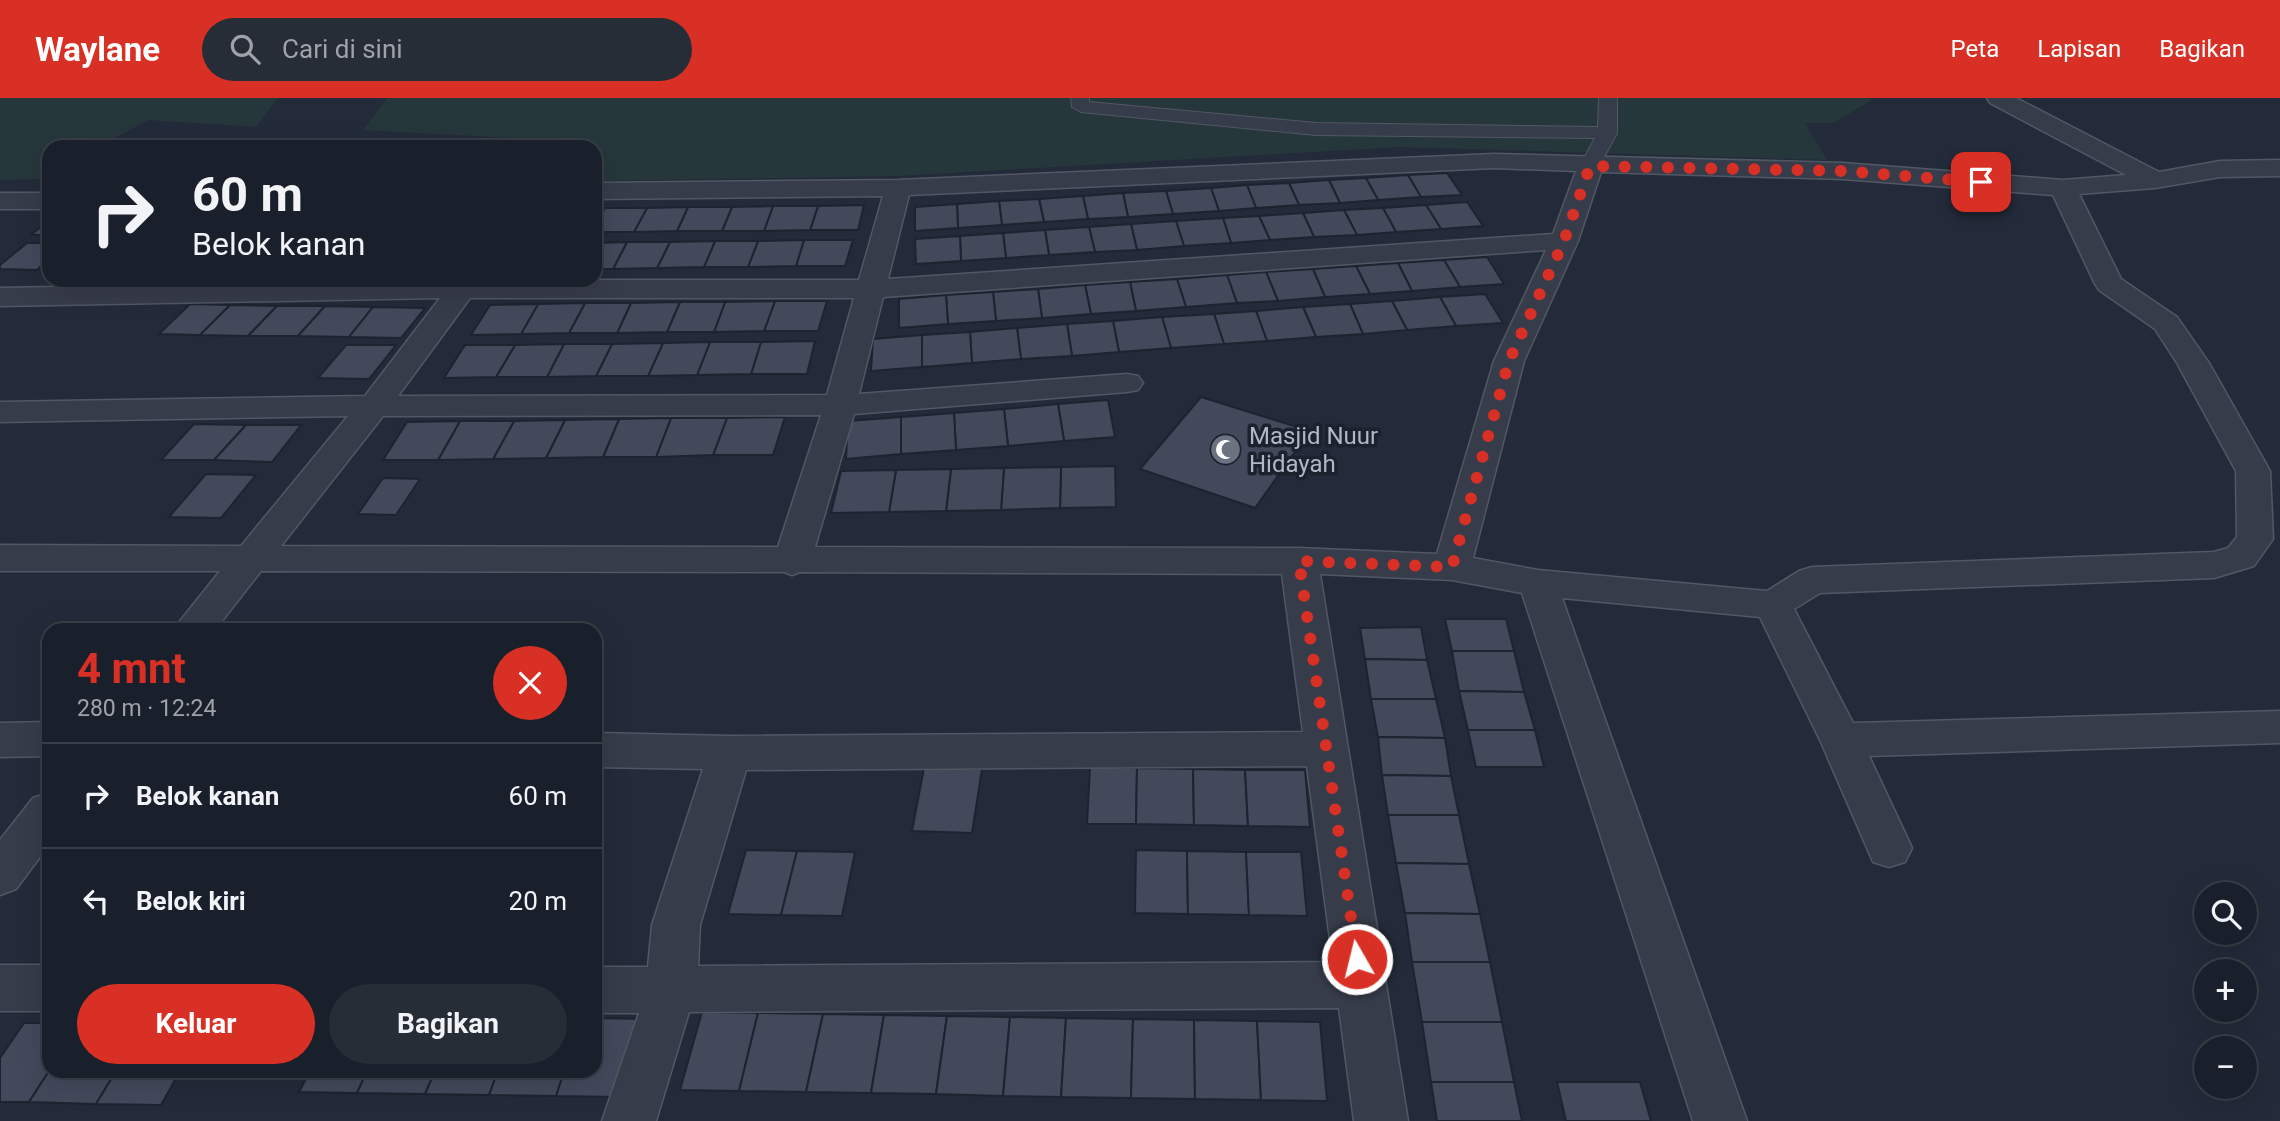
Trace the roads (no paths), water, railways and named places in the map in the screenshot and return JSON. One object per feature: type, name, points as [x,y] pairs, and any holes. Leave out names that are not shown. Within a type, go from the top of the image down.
[{"type":"street","points":[[1998,98],[2155,180]]},
{"type":"street","points":[[602,191],[898,188],[1078,178],[1494,162],[1843,171],[2063,188],[2155,180],[2220,169],[2280,168]]},
{"type":"street","points":[[1452,567],[1509,361],[1564,241],[1590,166]]},
{"type":"street","points":[[792,562],[840,405],[898,188]]},
{"type":"street","points":[[0,558],[792,562],[1299,561],[1452,567],[1538,583],[1773,605],[1812,580],[2214,565],[2241,557],[2255,539],[2253,471],[2193,363],[2166,323],[2109,284],[2063,188]]},
{"type":"street","points":[[0,201],[42,201]]},
{"type":"street","points":[[0,229],[42,202]]},
{"type":"street","points":[[602,286],[872,289],[1564,241]]},
{"type":"street","points":[[0,297],[387,287]]},
{"type":"street","points":[[199,623],[374,407],[463,287]]},
{"type":"street","points":[[0,412],[840,405],[1127,383]]},
{"type":"street","points":[[1299,561],[1381,1121]]},
{"type":"street","points":[[1538,583],[1720,1121]]},
{"type":"street","points":[[1773,605],[1841,740],[1889,848]]},
{"type":"street","points":[[1841,740],[2280,727]]},
{"type":"street","points":[[0,740],[42,739]]},
{"type":"street","points":[[602,750],[730,753],[1327,749]]},
{"type":"street","points":[[629,1121],[671,991],[676,925],[730,753]]},
{"type":"street","points":[[0,875],[42,820]]},
{"type":"street","points":[[602,990],[1361,985]]},
{"type":"street","points":[[0,988],[42,988]]},
{"type":"lane","points":[[1080,98],[1081,107],[1316,129],[1608,133]]},
{"type":"lane","points":[[1590,166],[1605,145],[1608,133],[1608,98]]},
{"type":"place","name":"Masjid Nuur Hidayah","points":[[1226,450]]}]
